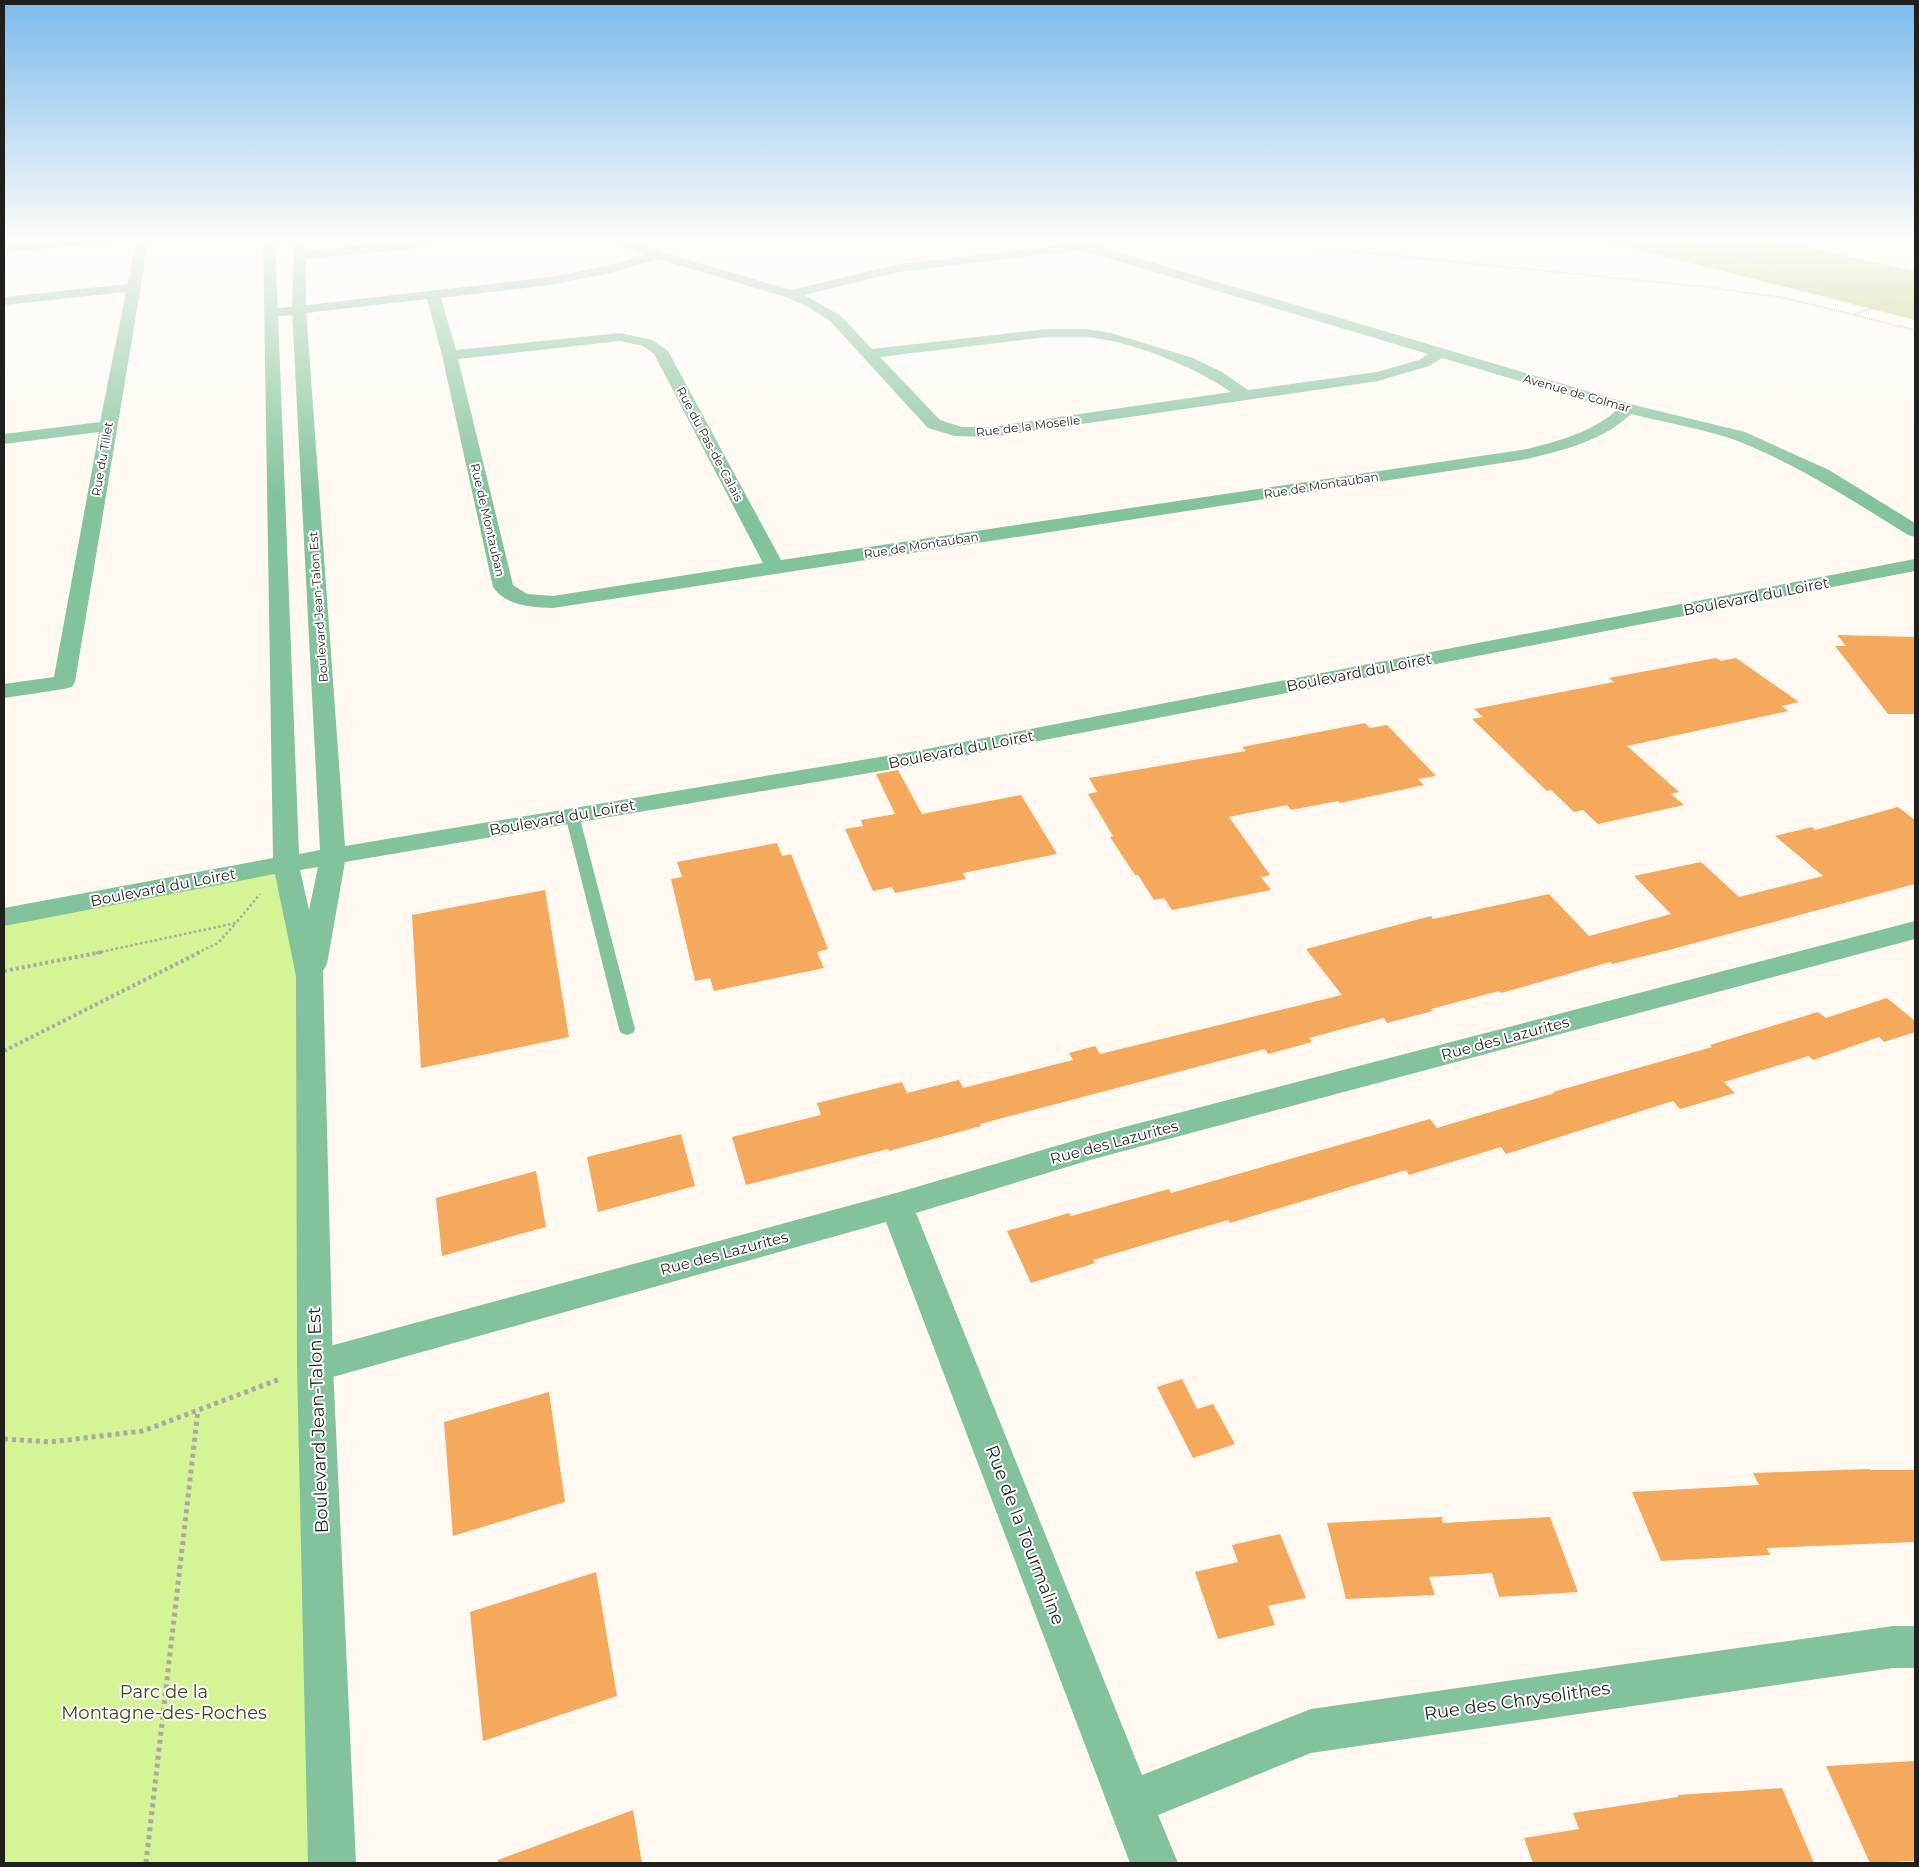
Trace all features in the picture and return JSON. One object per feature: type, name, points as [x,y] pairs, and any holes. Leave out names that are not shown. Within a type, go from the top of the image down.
[{"type":"street","name":"Rue du Tillet","points":[[4,691],[64,682],[127,324]]},
{"type":"street","name":"Boulevard Jean-Talon Est","points":[[272,324],[286,864],[310,976],[315,1366],[332,1863]]},
{"type":"street","name":"Boulevard Jean-Talon Est","points":[[300,324],[333,856],[310,976]]},
{"type":"street","name":"Rue de Montauban","points":[[441,324],[503,587],[511,596],[529,601],[553,602],[1527,454],[1566,444],[1599,430],[1616,421],[1628,408]]},
{"type":"street","name":"Rue de la Moselle","points":[[841,324],[934,424],[954,432],[972,434],[1378,376],[1424,363],[1440,353]]},
{"type":"street","name":"Avenue de Colmar","points":[[1342,324],[1628,408],[1739,436],[1823,474],[1915,531]]},
{"type":"street","points":[[869,354],[1047,333],[1086,333],[1146,346],[1188,361],[1217,375],[1246,396]]},
{"type":"street","name":"Rue du Pas-de-Calais","points":[[450,355],[620,337],[648,343],[660,350],[774,567]]},
{"type":"street","points":[[4,439],[108,426]]},
{"type":"street","name":"Boulevard du Loiret","points":[[4,918],[286,864],[926,756],[1915,565]]},
{"type":"street","name":"Rue des Lazurites","points":[[315,1366],[896,1206],[1090,1148],[1915,930]]},
{"type":"street","name":"Rue de la Tourmaline","points":[[896,1206],[1154,1863]]},
{"type":"street","name":"Rue des Chrysolithes","points":[[1130,1803],[1310,1731],[1893,1647],[1915,1647]]},
{"type":"lane","points":[[572,815],[627,1029]]},
{"type":"path","points":[[1893,324],[1915,330]]},
{"type":"path","points":[[4,1051],[218,943],[286,864]]},
{"type":"path","points":[[4,971],[61,961],[236,923]]},
{"type":"path","points":[[4,1439],[50,1442],[143,1431],[315,1366]]},
{"type":"path","points":[[146,1863],[198,1410]]},
{"type":"green space","name":"Parc de la Montagne-des-Roches","points":[[286,864],[310,976],[327,1863],[4,1863],[4,917]]},
{"type":"building","points":[[1837,635],[1915,637],[1915,714],[1888,714],[1835,646],[1846,646]]},
{"type":"building","points":[[1716,658],[1721,661],[1736,658],[1799,702],[1782,706],[1788,711],[1627,746],[1679,792],[1671,794],[1684,805],[1598,824],[1583,810],[1574,812],[1551,790],[1547,791],[1472,719],[1483,717],[1474,709],[1614,682],[1609,678]]},
{"type":"building","points":[[1365,723],[1370,728],[1387,725],[1436,776],[1418,779],[1424,785],[1340,803],[1338,801],[1291,810],[1287,805],[1229,817],[1270,875],[1261,877],[1271,890],[1172,910],[1164,898],[1154,900],[1138,875],[1135,875],[1110,837],[1113,836],[1088,794],[1097,792],[1089,778],[1246,751],[1242,747]]},
{"type":"building","points":[[898,770],[922,814],[1021,795],[1057,854],[963,873],[966,879],[895,893],[892,887],[873,891],[845,829],[863,826],[861,820],[895,814],[876,774]]},
{"type":"building","points":[[1898,807],[1915,820],[1915,884],[1665,951],[1612,964],[1610,962],[1501,993],[1499,991],[1387,1023],[1384,1018],[1309,1038],[1312,1042],[1268,1054],[1265,1049],[980,1124],[981,1126],[889,1151],[888,1149],[746,1185],[732,1137],[821,1115],[817,1103],[902,1082],[907,1093],[959,1080],[963,1088],[1073,1060],[1069,1053],[1095,1046],[1100,1054],[1342,995],[1306,949],[1431,916],[1433,919],[1549,894],[1589,936],[1671,914],[1634,876],[1701,862],[1739,897],[1823,876],[1775,836],[1812,827],[1815,830]]},
{"type":"building","points":[[777,843],[782,856],[791,854],[828,949],[817,952],[824,968],[714,991],[710,978],[695,981],[671,879],[682,877],[677,862]]},
{"type":"building","points":[[545,890],[569,1037],[421,1068],[412,915]]},
{"type":"building","points":[[1887,998],[1915,1021],[1915,1032],[1884,1042],[1879,1037],[1813,1060],[1809,1056],[1724,1082],[1735,1093],[1680,1109],[1673,1101],[1506,1154],[1501,1147],[1409,1175],[1406,1170],[1230,1223],[1228,1220],[1093,1260],[1095,1263],[1031,1283],[1007,1231],[1069,1213],[1071,1216],[1169,1189],[1171,1193],[1430,1119],[1437,1128],[1555,1093],[1553,1092],[1712,1047],[1710,1045],[1818,1012],[1826,1018]]},
{"type":"building","points":[[681,1134],[695,1186],[598,1212],[587,1157]]},
{"type":"building","points":[[536,1171],[546,1227],[442,1256],[436,1198]]},
{"type":"building","points":[[1182,1379],[1197,1409],[1213,1404],[1235,1444],[1193,1458],[1157,1387]]},
{"type":"building","points":[[549,1392],[565,1502],[453,1536],[444,1422]]},
{"type":"building","points":[[1870,1469],[1915,1470],[1915,1542],[1767,1548],[1770,1555],[1661,1561],[1632,1492],[1759,1485],[1753,1473]]},
{"type":"building","points":[[1442,1517],[1443,1523],[1550,1517],[1578,1592],[1499,1597],[1492,1573],[1429,1577],[1435,1595],[1346,1599],[1327,1523]]},
{"type":"building","points":[[1280,1534],[1306,1598],[1268,1606],[1275,1625],[1218,1639],[1195,1572],[1238,1562],[1232,1545]]},
{"type":"building","points":[[596,1572],[617,1696],[483,1741],[470,1612]]},
{"type":"building","points":[[1915,1761],[1915,1861],[1870,1863],[1826,1766]]},
{"type":"building","points":[[1782,1788],[1814,1863],[1533,1863],[1524,1838],[1579,1829],[1573,1813],[1678,1797],[1678,1795]]},
{"type":"building","points":[[633,1810],[642,1863],[498,1863],[498,1860]]}]
